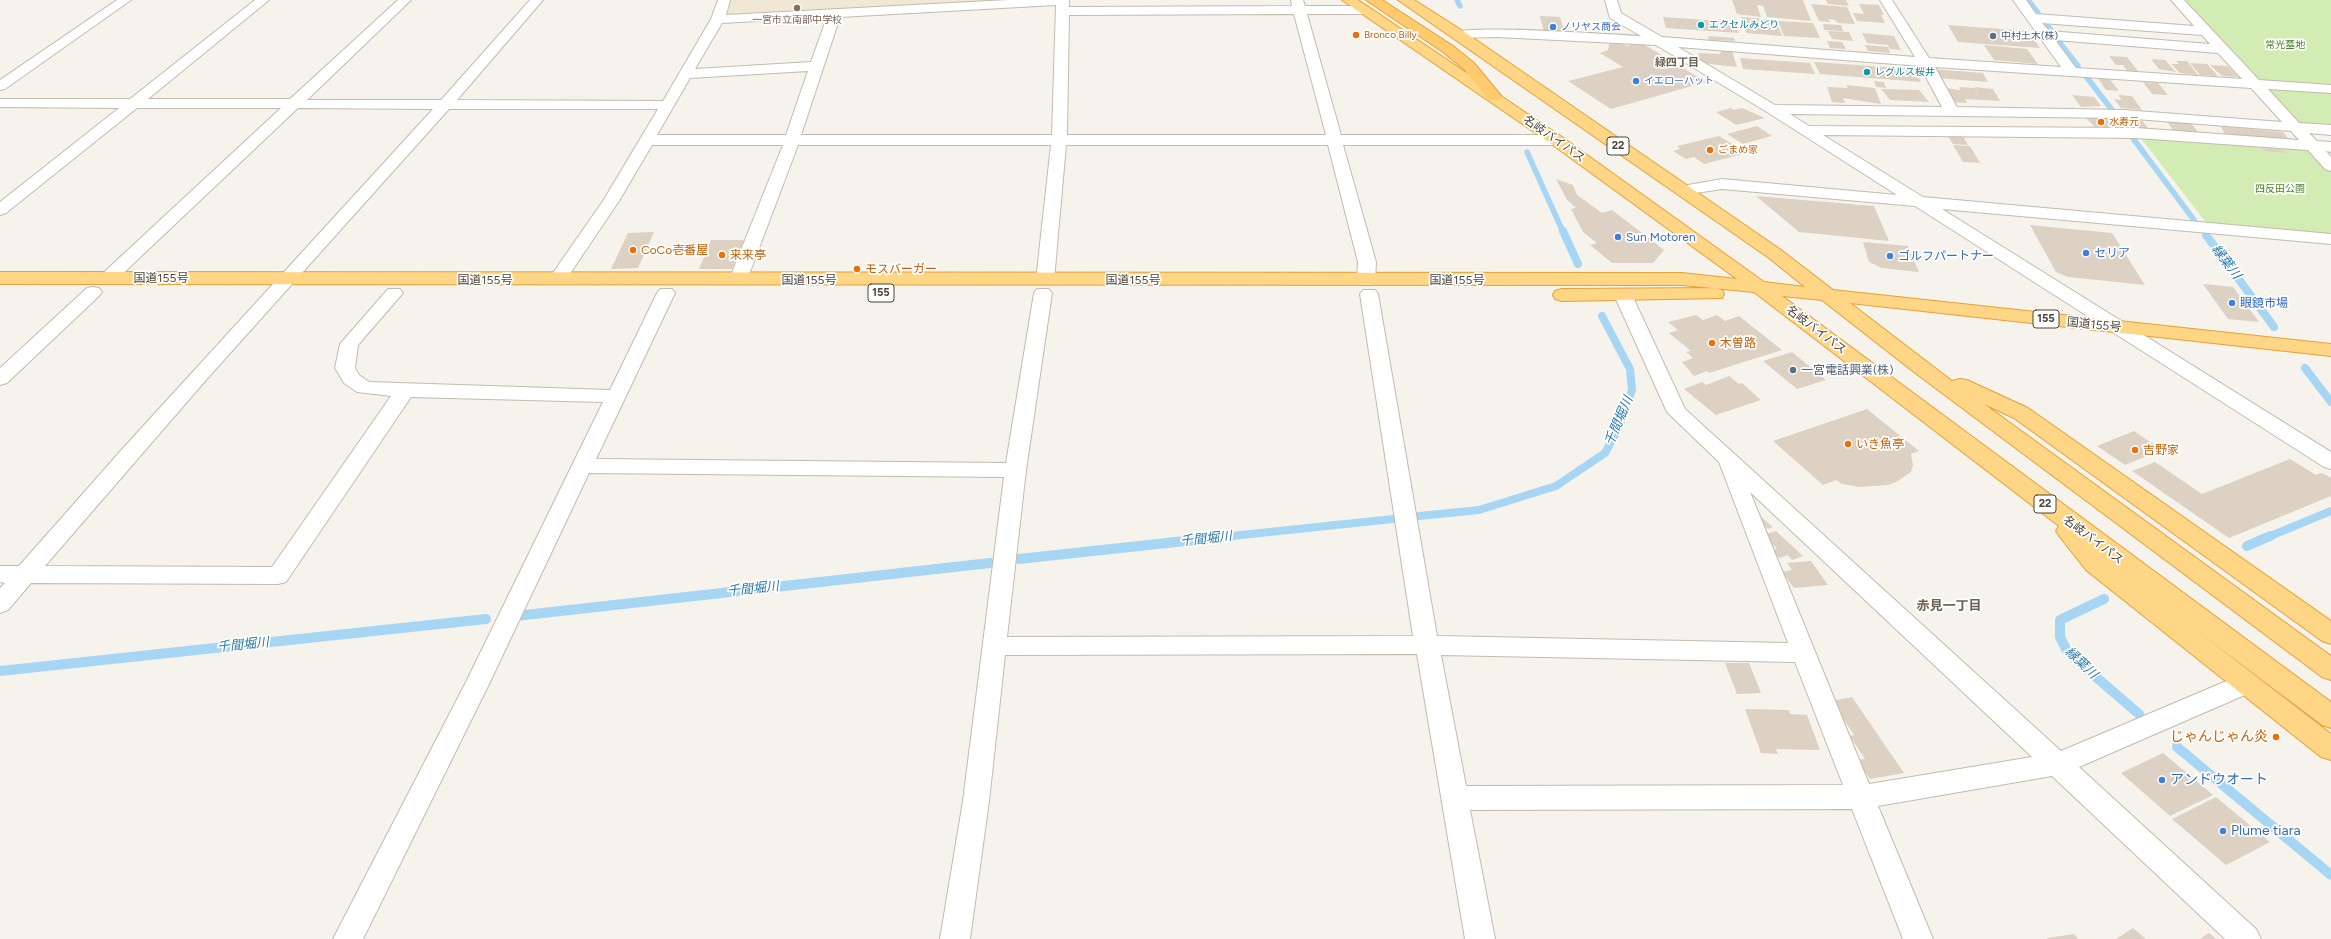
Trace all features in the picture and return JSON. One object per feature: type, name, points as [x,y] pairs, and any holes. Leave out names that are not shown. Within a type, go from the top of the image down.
[{"type":"highway","name":"名岐バイパス","points":[[1349,0],[1368,5],[1494,97],[1762,288],[2045,504],[2331,717]]},
{"type":"highway","name":"22","points":[[1405,0],[1458,34],[1829,294],[1921,368],[2331,670]]},
{"type":"highway","points":[[1368,5],[1416,28],[1448,49],[1469,66],[1494,97]]},
{"type":"highway","name":"国道155号","points":[[0,278],[108,278],[283,284],[394,293],[666,293],[1044,287],[1368,287],[1682,279],[2331,350]]},
{"type":"highway","name":"国道155号","points":[[0,292],[93,292],[283,284],[558,280],[738,280],[1044,287]]},
{"type":"highway","name":"国道155号","points":[[1368,287],[1622,295],[1703,295],[1762,288]]},
{"type":"highway","name":"22","points":[[1921,368],[2021,413],[2331,634]]},
{"type":"highway","name":"22","points":[[2045,504],[2094,564],[2245,684],[2331,749]]},
{"type":"highway","points":[[2168,549],[2280,598]]},
{"type":"street","points":[[0,86],[125,0]]},
{"type":"street","points":[[0,210],[131,103],[263,0]]},
{"type":"street","points":[[108,278],[405,0]]},
{"type":"street","points":[[0,604],[283,284],[447,104],[537,0]]},
{"type":"street","points":[[558,280],[611,202],[718,19],[724,0]]},
{"type":"street","points":[[1611,0],[1615,15],[1656,41],[1772,109],[2331,462]]},
{"type":"street","points":[[1886,0],[1925,62],[1952,111]]},
{"type":"street","points":[[2019,0],[2071,71]]},
{"type":"street","points":[[2176,0],[2331,166]]},
{"type":"street","points":[[718,19],[1063,4],[1299,6],[1368,5]]},
{"type":"street","points":[[955,939],[976,801],[1015,470],[1044,287],[1059,139],[1063,4]]},
{"type":"street","points":[[1299,6],[1367,262],[1368,287],[1427,645],[1480,939]]},
{"type":"street","points":[[738,280],[792,140],[835,13]]},
{"type":"street","points":[[2032,18],[2206,32]]},
{"type":"street","points":[[1458,34],[1497,33],[1656,41],[1925,62],[2331,89]]},
{"type":"street","points":[[2045,35],[2222,49]]},
{"type":"street","points":[[686,74],[817,66]]},
{"type":"street","points":[[0,104],[668,105]]},
{"type":"street","points":[[1772,109],[2123,114],[2331,130]]},
{"type":"street","points":[[1804,130],[2137,133],[2331,147]]},
{"type":"street","points":[[647,140],[1556,140]]},
{"type":"street","points":[[1682,190],[1722,184],[1917,200],[2331,239]]},
{"type":"street","points":[[0,380],[93,292]]},
{"type":"street","points":[[394,293],[349,344],[346,368],[350,379],[364,388],[405,391],[617,396]]},
{"type":"street","points":[[348,939],[478,682],[666,293]]},
{"type":"street","points":[[1622,295],[1677,412],[2059,764],[2246,939]]},
{"type":"street","points":[[0,574],[278,576],[405,391]]},
{"type":"street","points":[[1726,458],[1918,939]]},
{"type":"street","points":[[582,466],[1015,470]]},
{"type":"street","points":[[994,646],[1427,645],[1804,653]]},
{"type":"street","points":[[1454,798],[1861,797],[2059,764],[2245,684]]},
{"type":"shaded area","name":"一宮市立南部中学校","points":[[731,0],[1004,0],[727,16]]},
{"type":"green space","name":"常光墓地","points":[[2178,0],[2331,0],[2331,126],[2295,122]]},
{"type":"green space","name":"四反田公園","points":[[2137,133],[2312,146],[2331,166],[2331,239],[2211,229]]},
{"type":"building","points":[[1732,0],[1803,0],[1811,21],[1767,17],[1763,6],[1757,5],[1761,17],[1737,14]]},
{"type":"building","points":[[1826,0],[1846,0],[1849,6],[1828,4]]},
{"type":"building","points":[[1811,4],[1847,7],[1855,24],[1838,23],[1835,20],[1828,19],[1830,22],[1819,21]]},
{"type":"building","points":[[1859,4],[1879,5],[1884,15],[1881,15],[1885,23],[1857,21],[1853,13],[1864,14]]},
{"type":"building","points":[[1540,16],[1560,17],[1565,33],[1544,32]]},
{"type":"building","name":"エクセルみどり","points":[[1663,17],[1735,22],[1739,33],[1666,28]]},
{"type":"building","points":[[1741,17],[1776,20],[1782,36],[1746,33]]},
{"type":"building","points":[[1778,21],[1813,23],[1820,38],[1784,36]]},
{"type":"building","points":[[1823,24],[1841,25],[1843,31],[1824,30]]},
{"type":"building","points":[[1948,25],[2028,31],[2040,48],[1958,42]]},
{"type":"building","points":[[1828,31],[1849,32],[1853,41],[1832,39]]},
{"type":"building","points":[[1862,33],[1894,36],[1901,50],[1890,49],[1888,45],[1867,43]]},
{"type":"building","points":[[1708,36],[1734,38],[1735,41],[1709,40]]},
{"type":"building","points":[[1618,41],[1627,46],[1640,42],[1706,82],[1611,109],[1568,81],[1623,67],[1600,53],[1608,50],[1609,44]]},
{"type":"building","points":[[1827,41],[1842,42],[1846,49],[1830,48]]},
{"type":"building","points":[[1865,45],[1888,47],[1890,53],[1868,51]]},
{"type":"building","points":[[1984,45],[2027,49],[2038,64],[1994,60]]},
{"type":"building","points":[[1722,50],[1732,51],[1737,67],[1701,63],[1698,53],[1720,54]]},
{"type":"building","points":[[2109,56],[2127,57],[2138,71],[2127,71],[2123,65],[2116,65]]},
{"type":"building","points":[[1740,58],[1810,63],[1815,74],[1743,69]]},
{"type":"building","points":[[2151,59],[2165,60],[2176,72],[2159,69]]},
{"type":"building","points":[[2176,61],[2187,61],[2198,75],[2180,73],[2171,64],[2179,64]]},
{"type":"building","name":"レグルス桜井","points":[[1814,62],[1914,69],[1921,82],[1820,74]]},
{"type":"building","points":[[2190,63],[2207,64],[2218,76],[2200,75]]},
{"type":"building","points":[[2210,65],[2228,66],[2238,77],[2222,76]]},
{"type":"building","points":[[1932,69],[1983,73],[1988,82],[1937,78]]},
{"type":"building","points":[[2097,77],[2109,78],[2119,91],[2106,90]]},
{"type":"building","points":[[1874,81],[1884,82],[1886,88],[1876,87]]},
{"type":"building","points":[[2143,82],[2158,83],[2168,95],[2152,94]]},
{"type":"building","points":[[1846,85],[1875,88],[1881,104],[1843,98],[1845,103],[1832,102],[1827,87],[1848,88]]},
{"type":"building","points":[[1959,87],[1975,88],[1981,99],[1975,87],[1993,89],[2000,101],[1965,99],[1967,103],[1951,102],[1944,88],[1960,90]]},
{"type":"building","points":[[1881,89],[1919,90],[1929,102],[1890,100]]},
{"type":"building","points":[[2072,95],[2094,97],[2101,106],[2081,107]]},
{"type":"building","points":[[2118,95],[2132,96],[2142,110],[2121,108],[2114,99],[2122,100]]},
{"type":"building","points":[[1731,108],[1734,110],[1742,108],[1765,118],[1736,125],[1716,112]]},
{"type":"building","points":[[2086,118],[2107,118],[2117,128],[2096,128]]},
{"type":"building","points":[[2126,118],[2141,119],[2149,129],[2135,128]]},
{"type":"building","points":[[2166,120],[2191,123],[2198,132],[2173,130]]},
{"type":"building","points":[[1757,126],[1772,136],[1743,144],[1727,134]]},
{"type":"building","points":[[2220,126],[2283,132],[2290,141],[2226,135]]},
{"type":"building","points":[[1947,135],[1963,136],[1968,145],[1953,144]]},
{"type":"building","points":[[1719,136],[1747,153],[1704,164],[1694,157],[1686,159],[1673,151],[1680,149],[1677,146]]},
{"type":"building","points":[[1953,145],[1970,146],[1980,163],[1963,162]]},
{"type":"building","points":[[2262,148],[2282,150],[2285,153],[2265,151]]},
{"type":"building","points":[[1556,179],[1573,185],[1577,195],[1602,213],[1612,210],[1664,250],[1653,263],[1612,263],[1590,245],[1597,243],[1583,232],[1571,209],[1576,208],[1567,200]]},
{"type":"building","points":[[1756,196],[1874,206],[1889,241],[1799,232]]},
{"type":"building","points":[[2030,225],[2112,233],[2145,285],[2068,277],[2056,272]]},
{"type":"building","name":"CoCo壱番屋","points":[[654,232],[638,268],[611,269],[628,233]]},
{"type":"building","name":"来来亭","points":[[711,240],[744,240],[732,269],[699,269]]},
{"type":"building","points":[[1863,242],[1908,246],[1919,272],[1882,268],[1869,262]]},
{"type":"building","points":[[2203,284],[2233,287],[2259,322],[2228,319]]},
{"type":"building","points":[[1696,315],[1703,320],[1717,315],[1725,321],[1739,316],[1782,350],[1709,373],[1707,371],[1694,376],[1682,362],[1693,358],[1686,352],[1691,351],[1669,333],[1678,330],[1668,322]]},
{"type":"building","points":[[1792,352],[1826,380],[1797,389],[1763,361]]},
{"type":"building","points":[[1729,376],[1739,384],[1742,383],[1761,400],[1716,415],[1684,389],[1702,382],[1706,385]]},
{"type":"building","points":[[1867,409],[1919,451],[1911,454],[1913,465],[1911,472],[1898,481],[1888,485],[1859,487],[1842,484],[1836,480],[1823,485],[1773,441]]},
{"type":"building","points":[[2134,431],[2162,450],[2125,465],[2097,446]]},
{"type":"building","points":[[2290,459],[2316,475],[2322,473],[2331,478],[2331,496],[2229,538],[2132,471],[2155,462],[2202,494]]},
{"type":"building","points":[[1760,516],[1773,527],[1768,529],[1755,518]]},
{"type":"building","points":[[1776,531],[1803,556],[1792,560],[1788,555],[1780,558],[1771,551],[1777,549],[1763,535]]},
{"type":"building","points":[[1811,561],[1828,585],[1794,588],[1782,572],[1792,570],[1787,563]]},
{"type":"building","points":[[1725,663],[1749,663],[1761,693],[1737,694]]},
{"type":"building","points":[[1852,697],[1904,773],[1870,779],[1857,760],[1865,759],[1850,736],[1854,735],[1832,701]]},
{"type":"building","points":[[1745,709],[1789,710],[1790,714],[1807,715],[1820,750],[1776,749],[1778,754],[1761,753]]},
{"type":"building","points":[[2163,753],[2213,795],[2170,816],[2121,773]]},
{"type":"building","points":[[2216,797],[2270,842],[2226,865],[2172,819]]},
{"type":"building","points":[[2133,928],[2146,939],[2116,939]]},
{"type":"building","points":[[2209,933],[2216,939],[2200,939]]},
{"type":"building","points":[[2074,934],[2078,939],[2047,939],[2047,938]]},
{"type":"waterway","name":"千間堀川","points":[[1457,0],[1460,6]]},
{"type":"waterway","name":"縁葉川","points":[[2028,0],[2038,13]]},
{"type":"waterway","name":"縁葉川","points":[[2046,24],[2051,30]]},
{"type":"waterway","name":"縁葉川","points":[[2060,43],[2078,66]]},
{"type":"waterway","name":"縁葉川","points":[[2085,75],[2112,110]]},
{"type":"waterway","name":"縁葉川","points":[[2119,120],[2125,129]]},
{"type":"waterway","name":"縁葉川","points":[[2132,137],[2194,220]]},
{"type":"waterway","name":"千間堀川","points":[[1527,152],[1563,232]]},
{"type":"waterway","name":"千間堀川","points":[[1563,231],[1578,264]]},
{"type":"waterway","name":"縁葉川","points":[[2206,235],[2274,327]]},
{"type":"waterway","name":"千間堀川","points":[[1419,516],[1479,510],[1556,486],[1605,453],[1619,427],[1632,390],[1630,369],[1602,316]]},
{"type":"waterway","name":"縁葉川","points":[[2305,368],[2331,402]]},
{"type":"waterway","name":"縁葉川","points":[[2268,537],[2331,511]]},
{"type":"waterway","name":"千間堀川","points":[[1222,537],[1393,519]]},
{"type":"waterway","name":"千間堀川","points":[[1019,559],[1231,536]]},
{"type":"waterway","name":"縁葉川","points":[[2247,546],[2270,536]]},
{"type":"waterway","name":"千間堀川","points":[[516,616],[990,563]]},
{"type":"waterway","name":"縁葉川","points":[[2104,599],[2060,620],[2060,637],[2068,653],[2139,714]]},
{"type":"waterway","name":"千間堀川","points":[[0,671],[486,619]]},
{"type":"waterway","name":"縁葉川","points":[[2177,747],[2331,875]]},
{"type":"place","name":"一宮市立南部中学校","points":[[797,8]]},
{"type":"place","name":"エクセルみどり","points":[[1701,25]]},
{"type":"place","name":"ノリヤス商会","points":[[1553,27]]},
{"type":"place","name":"Bronco Billy","points":[[1356,35]]},
{"type":"place","name":"中村土木(株)","points":[[1993,36]]},
{"type":"place","name":"レグルス桜井","points":[[1867,72]]},
{"type":"place","name":"イエローハット","points":[[1636,81]]},
{"type":"place","name":"水寿元","points":[[2101,122]]},
{"type":"place","name":"ごまめ家","points":[[1710,150]]},
{"type":"place","name":"Sun Motoren","points":[[1618,237]]},
{"type":"place","name":"CoCo壱番屋","points":[[633,250]]},
{"type":"place","name":"セリア","points":[[2086,253]]},
{"type":"place","name":"来来亭","points":[[722,255]]},
{"type":"place","name":"ゴルフパートナー","points":[[1890,256]]},
{"type":"place","name":"モスバーガー","points":[[857,269]]},
{"type":"place","name":"眼鏡市場","points":[[2232,303]]},
{"type":"place","name":"木曽路","points":[[1712,343]]},
{"type":"place","name":"一宮電話興業(株)","points":[[1793,370]]},
{"type":"place","name":"いき魚亭","points":[[1848,444]]},
{"type":"place","name":"吉野家","points":[[2135,450]]},
{"type":"place","name":"じゃんじゃん炎","points":[[2276,737]]},
{"type":"place","name":"アンドウオート","points":[[2162,780]]},
{"type":"place","name":"Plume tiara","points":[[2223,831]]},
{"type":"district","name":"緑四丁目","points":[[1677,63]]},
{"type":"district","name":"赤見一丁目","points":[[1949,606]]}]
